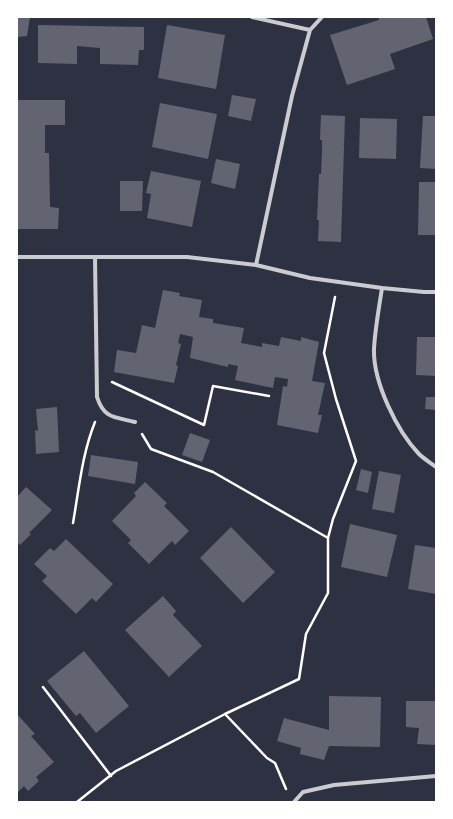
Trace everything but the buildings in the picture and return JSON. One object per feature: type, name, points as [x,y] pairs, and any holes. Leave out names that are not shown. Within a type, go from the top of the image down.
[{"type":"street","points":[[252,17],[310,30]]},
{"type":"street","points":[[256,265],[292,96],[310,30],[322,17]]},
{"type":"street","points":[[17,257],[187,257],[256,265],[310,278],[338,282],[382,288],[436,292]]},
{"type":"street","points":[[95,257],[97,398],[100,407],[110,416],[135,422]]},
{"type":"street","points":[[382,288],[374,350],[378,377],[398,427],[419,454],[436,467]]},
{"type":"street","points":[[294,802],[303,792],[334,785],[436,776]]},
{"type":"path","points":[[77,802],[116,772],[226,714],[300,679],[306,634],[328,593],[328,538],[333,518],[356,461],[336,399],[324,353],[338,282]]},
{"type":"path","points":[[97,375],[204,425],[213,386],[270,396]]},
{"type":"path","points":[[73,523],[89,438],[100,407]]},
{"type":"path","points":[[135,422],[151,449],[213,472],[328,538]]},
{"type":"path","points":[[43,687],[111,776]]},
{"type":"path","points":[[226,714],[267,758],[275,763],[288,796]]}]
